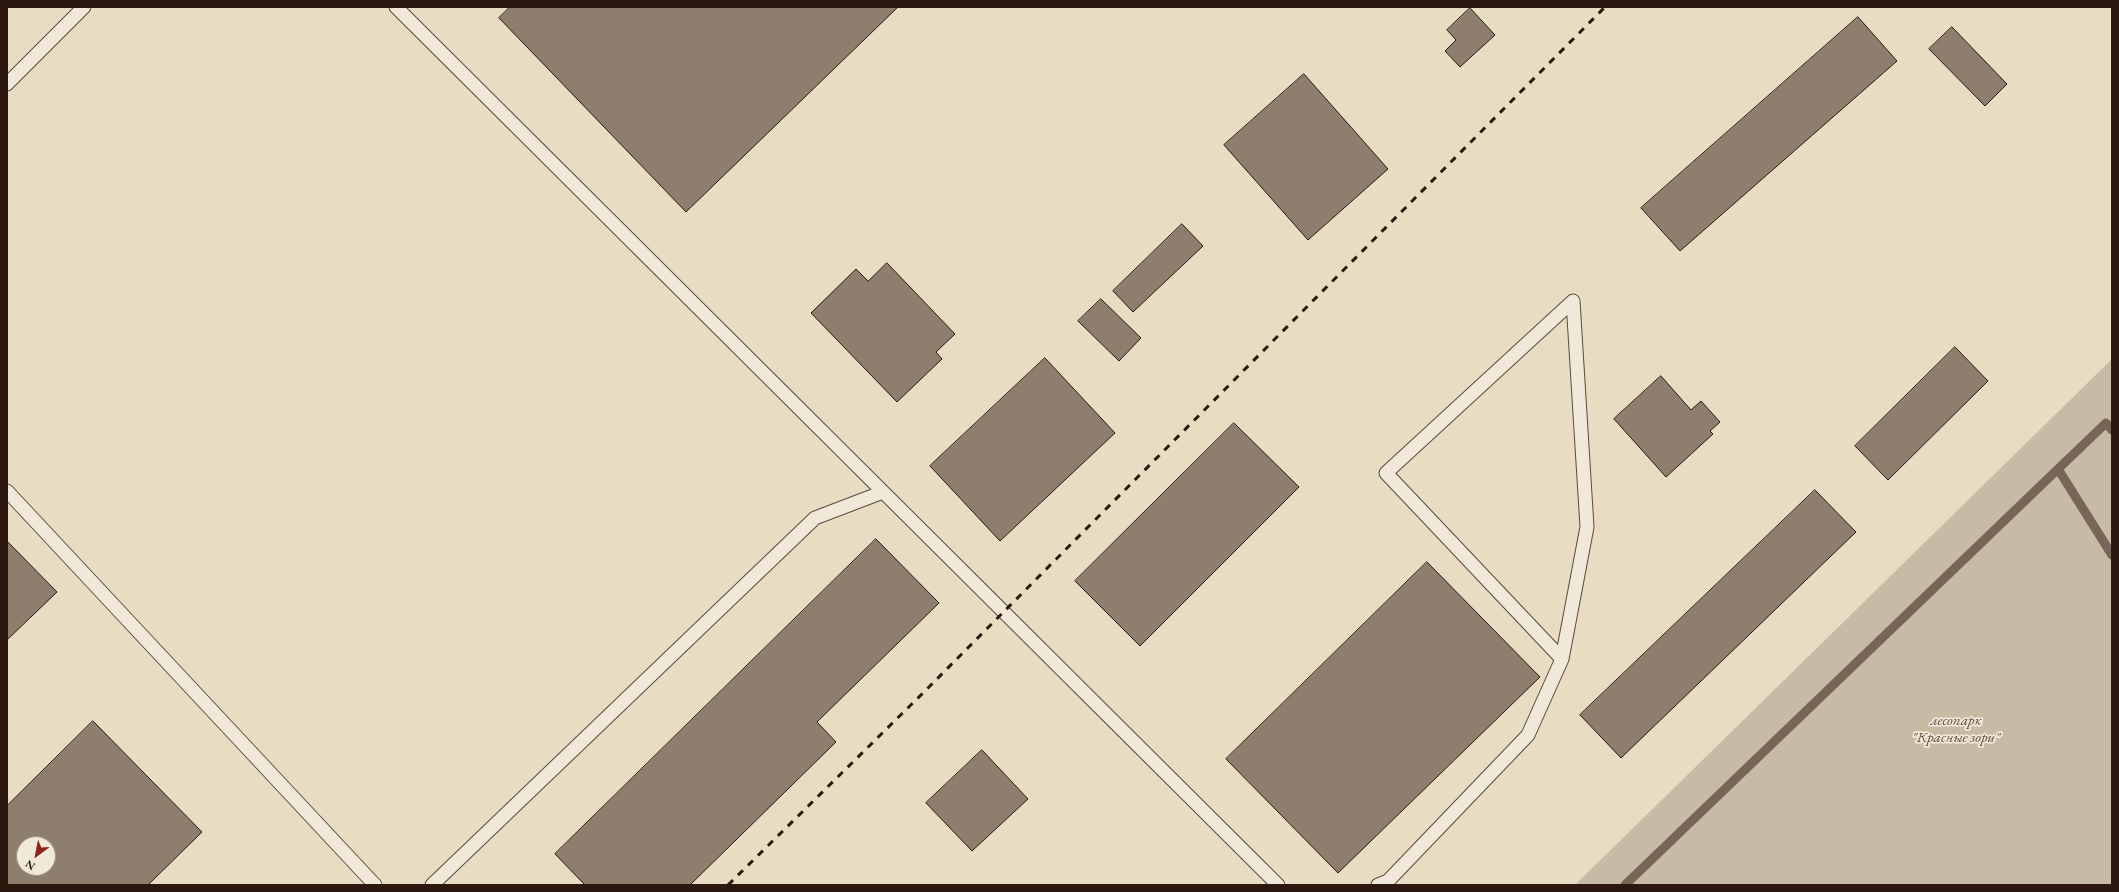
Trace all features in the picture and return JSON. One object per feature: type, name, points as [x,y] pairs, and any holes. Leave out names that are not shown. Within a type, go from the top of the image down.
[{"type":"lane","points":[[7,84],[84,7]]},
{"type":"lane","points":[[396,7],[1278,885]]},
{"type":"lane","points":[[1378,885],[1388,881],[1528,735],[1562,659],[1587,526],[1573,301],[1386,473],[1562,659]]},
{"type":"lane","points":[[7,491],[375,885]]},
{"type":"lane","points":[[432,885],[815,518],[883,492]]},
{"type":"green space","name":"лесопарк \"Красные зори\"","points":[[2112,359],[2112,885],[1575,885]]},
{"type":"building","points":[[510,7],[898,7],[686,212],[499,18]]},
{"type":"building","points":[[1470,8],[1495,35],[1460,67],[1445,51],[1456,40],[1447,30]]},
{"type":"building","points":[[1858,17],[1897,61],[1680,251],[1641,208]]},
{"type":"building","points":[[1952,27],[2007,84],[1985,106],[1929,49]]},
{"type":"building","points":[[1304,74],[1388,169],[1308,240],[1224,145]]},
{"type":"building","points":[[1182,224],[1203,246],[1133,312],[1113,291]]},
{"type":"building","points":[[887,263],[955,334],[936,352],[942,359],[897,402],[811,313],[856,269],[868,281]]},
{"type":"building","points":[[1101,299],[1141,338],[1119,361],[1078,321]]},
{"type":"building","points":[[1955,347],[1988,381],[1888,480],[1855,446]]},
{"type":"building","points":[[1045,358],[1115,433],[1000,541],[930,466]]},
{"type":"building","points":[[1661,376],[1691,410],[1701,401],[1720,422],[1710,431],[1713,434],[1666,477],[1614,419]]},
{"type":"building","points":[[1234,423],[1299,487],[1140,646],[1075,581]]},
{"type":"building","points":[[1815,490],[1856,532],[1621,758],[1580,715]]},
{"type":"building","points":[[876,539],[939,603],[817,722],[836,742],[690,885],[585,885],[555,854]]},
{"type":"building","points":[[7,541],[57,592],[7,640]]},
{"type":"building","points":[[1427,562],[1540,677],[1338,873],[1226,759]]},
{"type":"building","points":[[93,721],[202,832],[148,885],[7,885],[7,806]]},
{"type":"building","points":[[982,750],[1028,799],[972,851],[926,803]]},
{"type":"waterway","points":[[2058,469],[2106,423],[2112,430]]},
{"type":"waterway","points":[[1625,885],[2058,469],[2112,555]]},
{"type":"railway","points":[[728,885],[923,693],[1605,7]]}]
